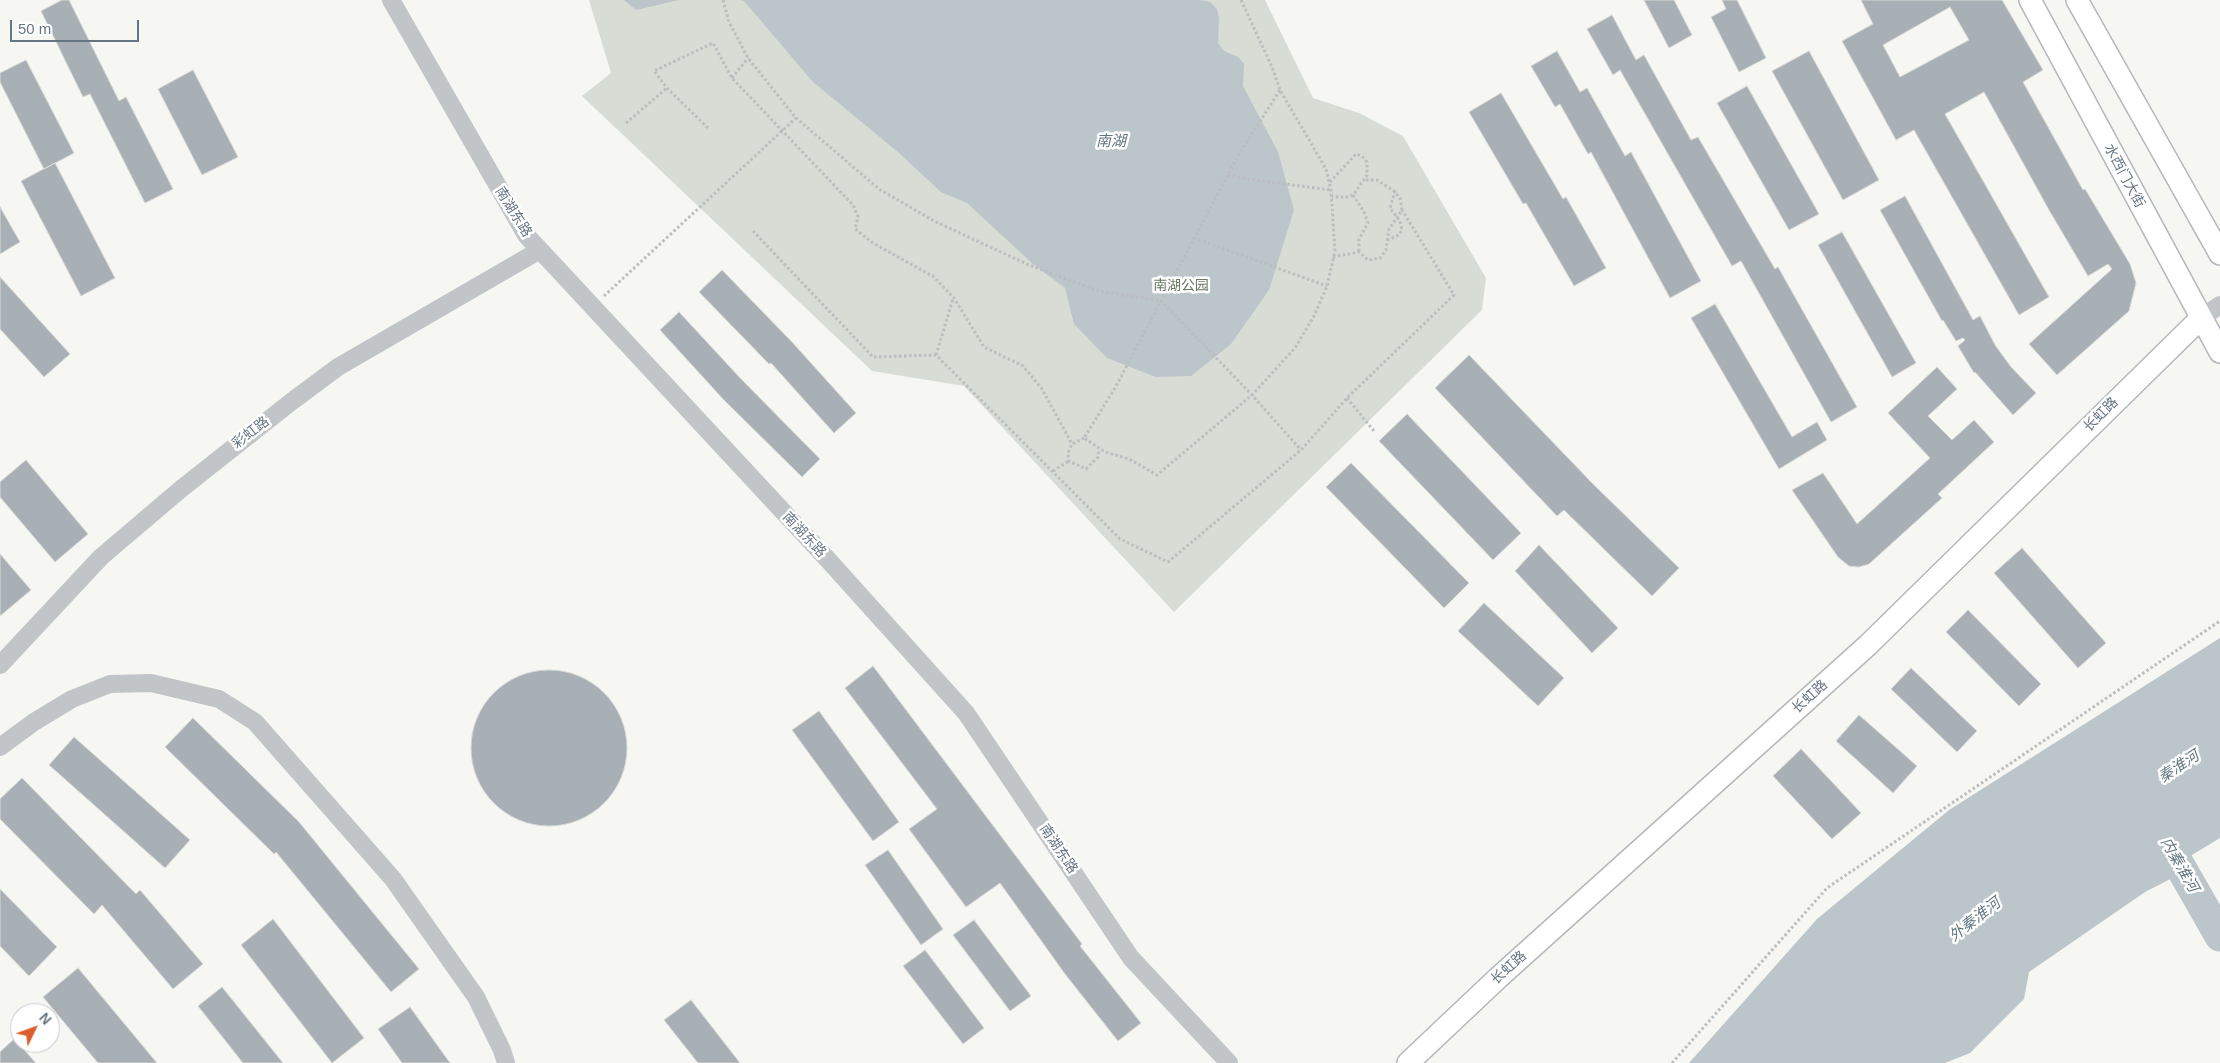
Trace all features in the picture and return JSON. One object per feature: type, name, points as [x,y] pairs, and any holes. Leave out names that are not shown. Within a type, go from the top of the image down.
[{"type":"main road","name":"水西门大街","points":[[2030,0],[2220,352]]},
{"type":"main road","points":[[2077,0],[2220,254]]},
{"type":"main road","name":"长虹路","points":[[1408,1063],[1505,972],[1868,645],[2200,318]]},
{"type":"street","name":"南湖东路","points":[[391,0],[526,235],[830,562],[966,713],[1131,958],[1229,1063]]},
{"type":"street","name":"彩虹路","points":[[0,665],[101,557],[181,489],[291,402],[338,367],[540,250]]},
{"type":"street","points":[[2200,318],[2220,305]]},
{"type":"street","points":[[0,747],[34,722],[72,699],[110,684],[150,683],[219,699],[256,722],[393,879],[476,997],[502,1050],[506,1063]]},
{"type":"path","points":[[723,0],[729,22],[748,58],[796,118],[879,189],[934,221],[1029,265],[1098,291],[1161,301],[1252,395],[1301,450]]},
{"type":"path","points":[[1084,438],[1105,452],[1129,459],[1157,475],[1252,395],[1295,348],[1314,316],[1327,286],[1334,257],[1332,196],[1326,168],[1280,90],[1272,66],[1240,0]]},
{"type":"path","points":[[708,128],[667,88],[654,71],[713,43],[732,78],[853,205],[858,216],[855,229],[872,243],[934,277],[954,298],[984,347],[1023,366],[1042,389],[1072,444]]},
{"type":"path","points":[[732,78],[748,58]]},
{"type":"path","points":[[626,123],[667,88]]},
{"type":"path","points":[[1069,461],[1068,453],[1072,444],[1084,438],[1115,388],[1228,175],[1280,90]]},
{"type":"path","points":[[592,307],[796,118]]},
{"type":"path","points":[[1329,182],[1356,154],[1362,156],[1367,162],[1367,175],[1352,195],[1349,197],[1332,196]]},
{"type":"path","points":[[1228,175],[1331,190]]},
{"type":"path","points":[[753,230],[874,357],[936,356],[1120,539],[1168,562],[1301,450],[1347,398],[1454,295],[1402,210],[1400,198],[1395,191],[1377,180],[1364,180]]},
{"type":"path","points":[[1387,240],[1399,235],[1402,230],[1398,218],[1390,208],[1395,191]]},
{"type":"path","points":[[1352,195],[1364,212],[1368,223],[1359,239],[1359,252],[1368,260],[1380,258],[1386,250],[1389,229],[1402,210]]},
{"type":"path","points":[[1194,238],[1327,286]]},
{"type":"path","points":[[1334,257],[1359,252]]},
{"type":"path","points":[[936,356],[954,298]]},
{"type":"path","points":[[1347,398],[1374,431]]},
{"type":"path","points":[[1069,461],[1086,469],[1098,457],[1099,448]]},
{"type":"path","points":[[1053,471],[1069,461]]},
{"type":"path","points":[[1672,1063],[1827,888],[2220,621]]},
{"type":"green space","name":"南湖公园","points":[[589,0],[1265,0],[1313,98],[1359,113],[1403,136],[1486,278],[1482,310],[1174,612],[964,386],[872,371],[582,96],[611,73]]},
{"type":"water","points":[[624,0],[679,0],[636,10]]},
{"type":"water","name":"南湖","points":[[741,0],[1200,0],[1210,2],[1217,9],[1219,18],[1218,43],[1224,51],[1238,57],[1244,64],[1243,86],[1278,152],[1294,210],[1269,290],[1231,344],[1191,376],[1156,377],[1107,358],[1074,324],[1065,288],[1033,264],[967,203],[941,192],[898,152],[813,82],[744,1]]},
{"type":"water","points":[[2220,638],[2220,838],[2177,864],[2184,872],[2145,892],[2029,972],[2024,999],[1970,1053],[1945,1063],[1689,1063],[1817,919],[1949,810]]},
{"type":"building","points":[[62,0],[69,0],[119,101],[126,97],[173,189],[145,203],[90,94],[83,97],[41,11]]},
{"type":"building","points":[[1644,0],[1674,0],[1692,35],[1669,48]]},
{"type":"building","points":[[1722,0],[1737,0],[1766,58],[1739,72],[1711,17],[1726,9]]},
{"type":"building","points":[[1861,0],[2002,0],[2043,70],[2023,82],[2083,190],[2085,189],[2130,264],[2136,283],[2129,311],[2057,375],[2029,344],[2112,269],[2108,264],[2088,276],[1984,92],[1945,114],[2049,297],[2019,315],[1914,130],[1896,140],[1842,41],[1873,24]],"holes":[[[1950,7],[1969,40],[1900,77],[1883,45]]]},
{"type":"building","points":[[1612,15],[1636,60],[1644,55],[1691,140],[1698,137],[1775,269],[1778,267],[1857,407],[1831,422],[1741,261],[1732,266],[1620,70],[1613,75],[1587,29]]},
{"type":"building","points":[[1557,51],[1580,92],[1587,88],[1625,156],[1631,152],[1701,281],[1670,298],[1591,152],[1588,154],[1560,104],[1555,107],[1531,66]]},
{"type":"building","points":[[1809,51],[1879,180],[1843,200],[1772,71]]},
{"type":"building","points":[[26,60],[74,153],[44,169],[0,82],[0,73]]},
{"type":"building","points":[[193,70],[238,157],[202,175],[158,89]]},
{"type":"building","points":[[1747,86],[1819,214],[1789,230],[1717,103]]},
{"type":"building","points":[[1501,93],[1563,199],[1566,197],[1606,268],[1574,286],[1526,203],[1523,204],[1469,112]]},
{"type":"building","points":[[55,163],[115,278],[81,296],[21,181]]},
{"type":"building","points":[[1905,196],[1973,320],[1980,316],[1995,345],[2011,367],[2036,393],[2013,415],[1974,373],[1958,346],[1965,340],[1963,338],[1956,341],[1942,321],[1880,210]]},
{"type":"building","points":[[0,207],[20,242],[0,254]]},
{"type":"building","points":[[1842,232],[1916,363],[1892,377],[1818,245]]},
{"type":"building","points":[[722,270],[792,342],[856,413],[834,433],[771,363],[769,364],[699,292]]},
{"type":"building","points":[[0,277],[70,354],[44,377],[0,329]]},
{"type":"building","points":[[1715,304],[1792,437],[1817,422],[1827,440],[1779,469],[1691,318]]},
{"type":"building","points":[[679,312],[742,380],[820,459],[802,477],[723,399],[660,330]]},
{"type":"building","points":[[1469,355],[1592,483],[1679,568],[1652,596],[1564,510],[1557,516],[1435,388]]},
{"type":"building","points":[[1937,367],[1957,389],[1928,416],[1952,440],[1974,420],[1994,442],[1938,494],[1942,498],[1869,564],[1859,567],[1849,566],[1838,557],[1792,490],[1823,473],[1857,524],[1930,458],[1888,413]]},
{"type":"building","points":[[1407,414],[1521,533],[1493,560],[1379,441]]},
{"type":"building","points":[[26,460],[88,534],[55,562],[0,497],[0,482]]},
{"type":"building","points":[[1351,463],[1469,583],[1444,608],[1326,487]]},
{"type":"building","points":[[1539,545],[1618,628],[1592,653],[1515,571]]},
{"type":"building","points":[[2022,548],[2106,643],[2078,668],[1994,573]]},
{"type":"building","points":[[0,554],[31,590],[0,616]]},
{"type":"building","points":[[1484,603],[1564,678],[1538,706],[1458,631]]},
{"type":"building","points":[[1968,610],[2041,684],[2019,706],[1946,632]]},
{"type":"building","points":[[873,666],[1082,944],[1080,946],[1141,1023],[1118,1041],[1065,974],[1000,883],[966,907],[909,829],[937,809],[845,688]]},
{"type":"building","points":[[1911,668],[1977,731],[1957,752],[1891,689]]},
{"type":"building","points":[[541,670],[557,670],[572,673],[586,679],[604,693],[618,711],[624,725],[627,748],[624,771],[618,785],[604,803],[586,817],[572,823],[557,826],[541,826],[526,823],[512,817],[494,803],[484,791],[474,771],[471,756],[471,740],[474,725],[480,711],[494,693],[506,683],[526,673]]},
{"type":"building","points":[[819,711],[899,822],[873,841],[792,730]]},
{"type":"building","points":[[1859,715],[1917,766],[1893,793],[1836,741]]},
{"type":"building","points":[[193,718],[299,822],[419,969],[391,992],[276,852],[274,854],[165,747]]},
{"type":"building","points":[[74,737],[190,840],[165,868],[49,765]]},
{"type":"building","points":[[1801,749],[1861,813],[1832,839],[1773,776]]},
{"type":"building","points":[[22,778],[136,894],[140,890],[203,964],[173,989],[102,905],[94,914],[0,819],[0,799]]},
{"type":"building","points":[[888,850],[943,929],[921,945],[865,865]]},
{"type":"building","points":[[0,889],[57,947],[29,976],[0,946]]},
{"type":"building","points":[[273,919],[364,1038],[332,1063],[241,945]]},
{"type":"building","points":[[974,920],[1031,996],[1010,1011],[953,935]]},
{"type":"building","points":[[925,950],[984,1028],[963,1044],[903,966]]},
{"type":"building","points":[[78,968],[157,1063],[98,1063],[60,1017],[60,1003],[48,1003],[43,997]]},
{"type":"building","points":[[222,987],[283,1063],[243,1063],[198,1006]]},
{"type":"building","points":[[691,1000],[740,1063],[698,1063],[664,1020]]},
{"type":"building","points":[[410,1007],[450,1063],[402,1063],[378,1029]]},
{"type":"building","points":[[10,1043],[10,1053],[27,1053],[36,1063],[0,1063],[0,1052]]},
{"type":"waterway","name":"内秦淮河","points":[[2157,826],[2220,936]]},
{"type":"water label","name":"秦淮河","points":[[2179,767]]},
{"type":"water label","name":"外秦淮河","points":[[1975,920]]}]
